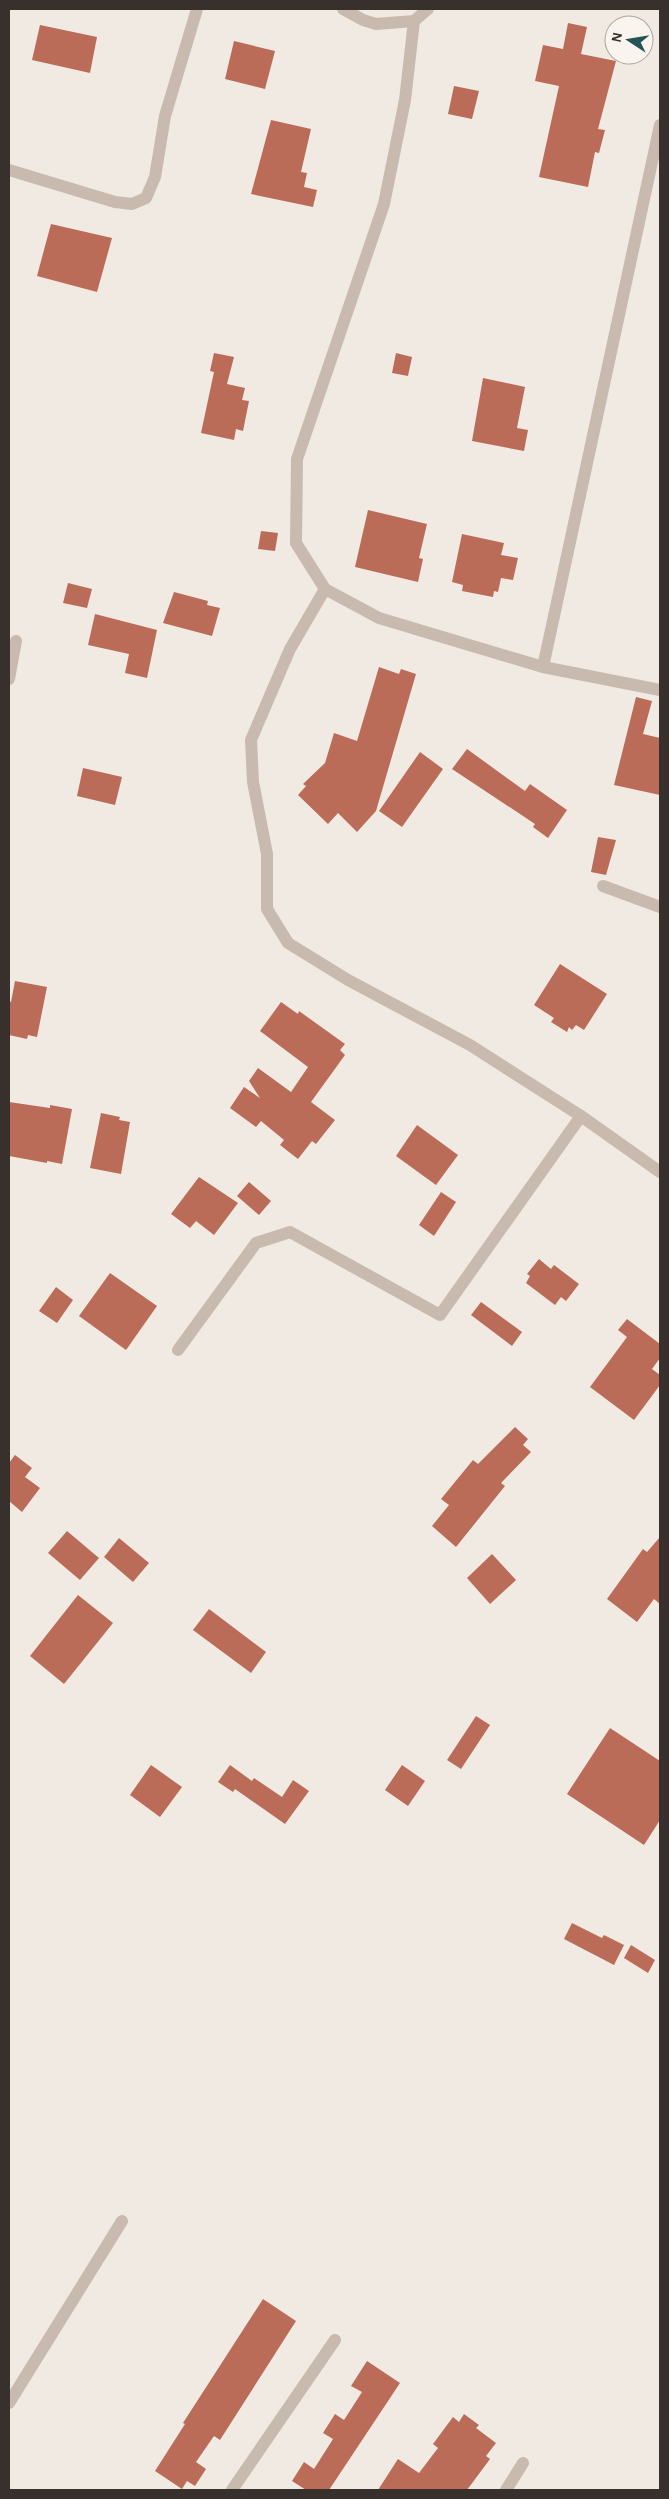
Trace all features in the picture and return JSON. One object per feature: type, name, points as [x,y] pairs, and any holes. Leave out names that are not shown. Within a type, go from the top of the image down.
[{"type":"street","points":[[9,170],[114,202],[132,204],[146,198],[155,178],[165,116],[197,9]]},
{"type":"street","points":[[343,9],[363,20],[376,24],[414,20],[428,9]]},
{"type":"street","points":[[414,20],[405,100],[384,204],[297,459],[296,544],[325,589],[379,618],[543,667],[660,690]]},
{"type":"street","points":[[543,667],[660,125]]},
{"type":"street","points":[[325,589],[290,649],[250,740],[253,782],[267,854],[267,909],[288,944],[348,980],[470,1045],[581,1116],[660,1172]]},
{"type":"street","points":[[9,679],[16,641]]},
{"type":"street","points":[[604,886],[660,907]]},
{"type":"street","points":[[178,1350],[256,1243],[290,1232],[440,1315],[581,1116]]},
{"type":"street","points":[[9,2403],[122,2221]]},
{"type":"street","points":[[232,2490],[335,2340]]},
{"type":"street","points":[[506,2490],[523,2462]]},
{"type":"building","points":[[568,23],[587,27],[581,54],[604,59],[604,65],[615,65],[598,129],[605,130],[599,153],[595,152],[588,187],[539,177],[559,86],[535,81],[543,45],[563,49]]},
{"type":"building","points":[[40,25],[97,37],[90,73],[32,60]]},
{"type":"building","points":[[234,41],[275,51],[265,89],[225,79]]},
{"type":"building","points":[[454,86],[479,91],[472,119],[448,114]]},
{"type":"building","points":[[271,120],[311,129],[301,172],[307,173],[304,187],[317,190],[313,207],[251,194]]},
{"type":"building","points":[[51,224],[112,238],[97,292],[37,276]]},
{"type":"building","points":[[214,353],[234,357],[227,384],[245,388],[242,400],[249,401],[243,431],[236,429],[234,440],[201,433],[214,372],[210,371]]},
{"type":"building","points":[[396,353],[412,357],[408,376],[392,373]]},
{"type":"building","points":[[483,378],[525,387],[517,428],[528,430],[524,451],[472,441]]},
{"type":"building","points":[[368,510],[427,524],[419,558],[423,559],[418,582],[355,567]]},
{"type":"building","points":[[261,531],[278,533],[275,551],[258,549]]},
{"type":"building","points":[[462,534],[504,543],[501,555],[518,558],[513,580],[501,578],[498,592],[494,591],[493,597],[462,591],[463,585],[452,582]]},
{"type":"building","points":[[68,583],[92,589],[87,608],[63,603]]},
{"type":"building","points":[[174,592],[208,601],[207,605],[220,608],[212,636],[163,623]]},
{"type":"building","points":[[95,614],[157,630],[147,678],[125,673],[129,654],[88,645]]},
{"type":"building","points":[[379,667],[399,674],[401,669],[416,674],[376,811],[357,832],[338,813],[328,824],[298,795],[306,786],[303,784],[325,763],[334,733],[357,741]]},
{"type":"building","points":[[636,697],[652,701],[643,734],[660,738],[660,795],[614,785]]},
{"type":"building","points":[[467,749],[525,791],[530,784],[567,810],[548,838],[533,827],[535,824],[452,769]]},
{"type":"building","points":[[420,752],[443,769],[402,827],[379,811]]},
{"type":"building","points":[[83,768],[122,777],[115,805],[77,796]]},
{"type":"building","points":[[598,837],[616,840],[606,875],[591,872]]},
{"type":"building","points":[[560,964],[607,994],[584,1030],[576,1025],[572,1030],[569,1027],[567,1032],[551,1022],[554,1018],[534,1005]]},
{"type":"building","points":[[15,981],[47,987],[37,1037],[28,1035],[27,1039],[9,1035],[9,1001],[11,1002]]},
{"type":"building","points":[[281,1002],[298,1014],[299,1011],[345,1044],[340,1050],[345,1055],[311,1102],[335,1120],[316,1144],[312,1141],[298,1159],[280,1145],[284,1140],[261,1121],[256,1127],[230,1108],[244,1087],[260,1098],[249,1081],[258,1068],[291,1092],[308,1067],[260,1031]]},
{"type":"building","points":[[9,1102],[50,1108],[50,1105],[72,1109],[62,1164],[9,1156]]},
{"type":"building","points":[[101,1113],[120,1117],[119,1120],[130,1122],[121,1174],[90,1168]]},
{"type":"building","points":[[417,1125],[458,1155],[436,1185],[396,1156]]},
{"type":"building","points":[[199,1177],[238,1203],[214,1235],[196,1221],[190,1228],[171,1214]]},
{"type":"building","points":[[249,1182],[271,1201],[259,1215],[237,1196]]},
{"type":"building","points":[[441,1192],[456,1202],[434,1236],[419,1225]]},
{"type":"building","points":[[539,1259],[551,1269],[554,1265],[579,1284],[566,1301],[561,1297],[555,1305],[526,1283],[530,1276],[527,1274]]},
{"type":"building","points":[[110,1273],[157,1306],[126,1350],[79,1316]]},
{"type":"building","points":[[56,1287],[73,1300],[57,1323],[39,1311]]},
{"type":"building","points":[[481,1302],[522,1332],[512,1346],[471,1315]]},
{"type":"building","points":[[627,1319],[660,1344],[660,1358],[652,1369],[660,1375],[660,1385],[634,1420],[590,1387],[627,1337],[618,1330]]},
{"type":"building","points":[[515,1427],[528,1439],[523,1445],[531,1452],[501,1483],[505,1486],[456,1547],[432,1526],[449,1505],[441,1499],[473,1460],[478,1464]]},
{"type":"building","points":[[15,1455],[32,1468],[25,1477],[40,1488],[22,1512],[9,1501],[9,1463]]},
{"type":"building","points":[[67,1531],[99,1558],[80,1580],[48,1553]]},
{"type":"building","points":[[660,1537],[660,1604],[654,1599],[637,1622],[607,1599],[643,1549],[647,1552]]},
{"type":"building","points":[[119,1538],[149,1563],[133,1582],[104,1557]]},
{"type":"building","points":[[492,1554],[516,1580],[490,1604],[467,1578]]},
{"type":"building","points":[[78,1595],[113,1623],[64,1684],[30,1656]]},
{"type":"building","points":[[209,1609],[266,1652],[251,1673],[193,1630]]},
{"type":"building","points":[[476,1716],[490,1725],[461,1769],[447,1760]]},
{"type":"building","points":[[610,1728],[660,1761],[660,1820],[644,1845],[567,1794]]},
{"type":"building","points":[[151,1765],[182,1787],[160,1817],[130,1795]]},
{"type":"building","points":[[230,1765],[252,1781],[254,1778],[282,1797],[293,1780],[309,1791],[285,1824],[235,1789],[233,1792],[218,1782]]},
{"type":"building","points":[[402,1765],[425,1781],[408,1806],[385,1790]]},
{"type":"building","points":[[572,1923],[602,1938],[604,1935],[624,1945],[614,1965],[564,1939]]},
{"type":"building","points":[[631,1945],[655,1960],[648,1973],[624,1958]]},
{"type":"building","points":[[263,2299],[296,2321],[220,2440],[214,2436],[196,2462],[206,2469],[195,2486],[187,2481],[182,2489],[155,2471],[185,2424],[183,2423]]},
{"type":"building","points":[[367,2361],[400,2383],[329,2490],[306,2490],[292,2481],[304,2462],[314,2469],[333,2439],[323,2433],[335,2414],[344,2420],[362,2392],[351,2386]]},
{"type":"building","points":[[464,2414],[479,2425],[476,2428],[496,2443],[486,2456],[490,2459],[467,2490],[378,2490],[398,2459],[419,2473],[438,2448],[433,2444],[453,2417],[459,2422]]}]
